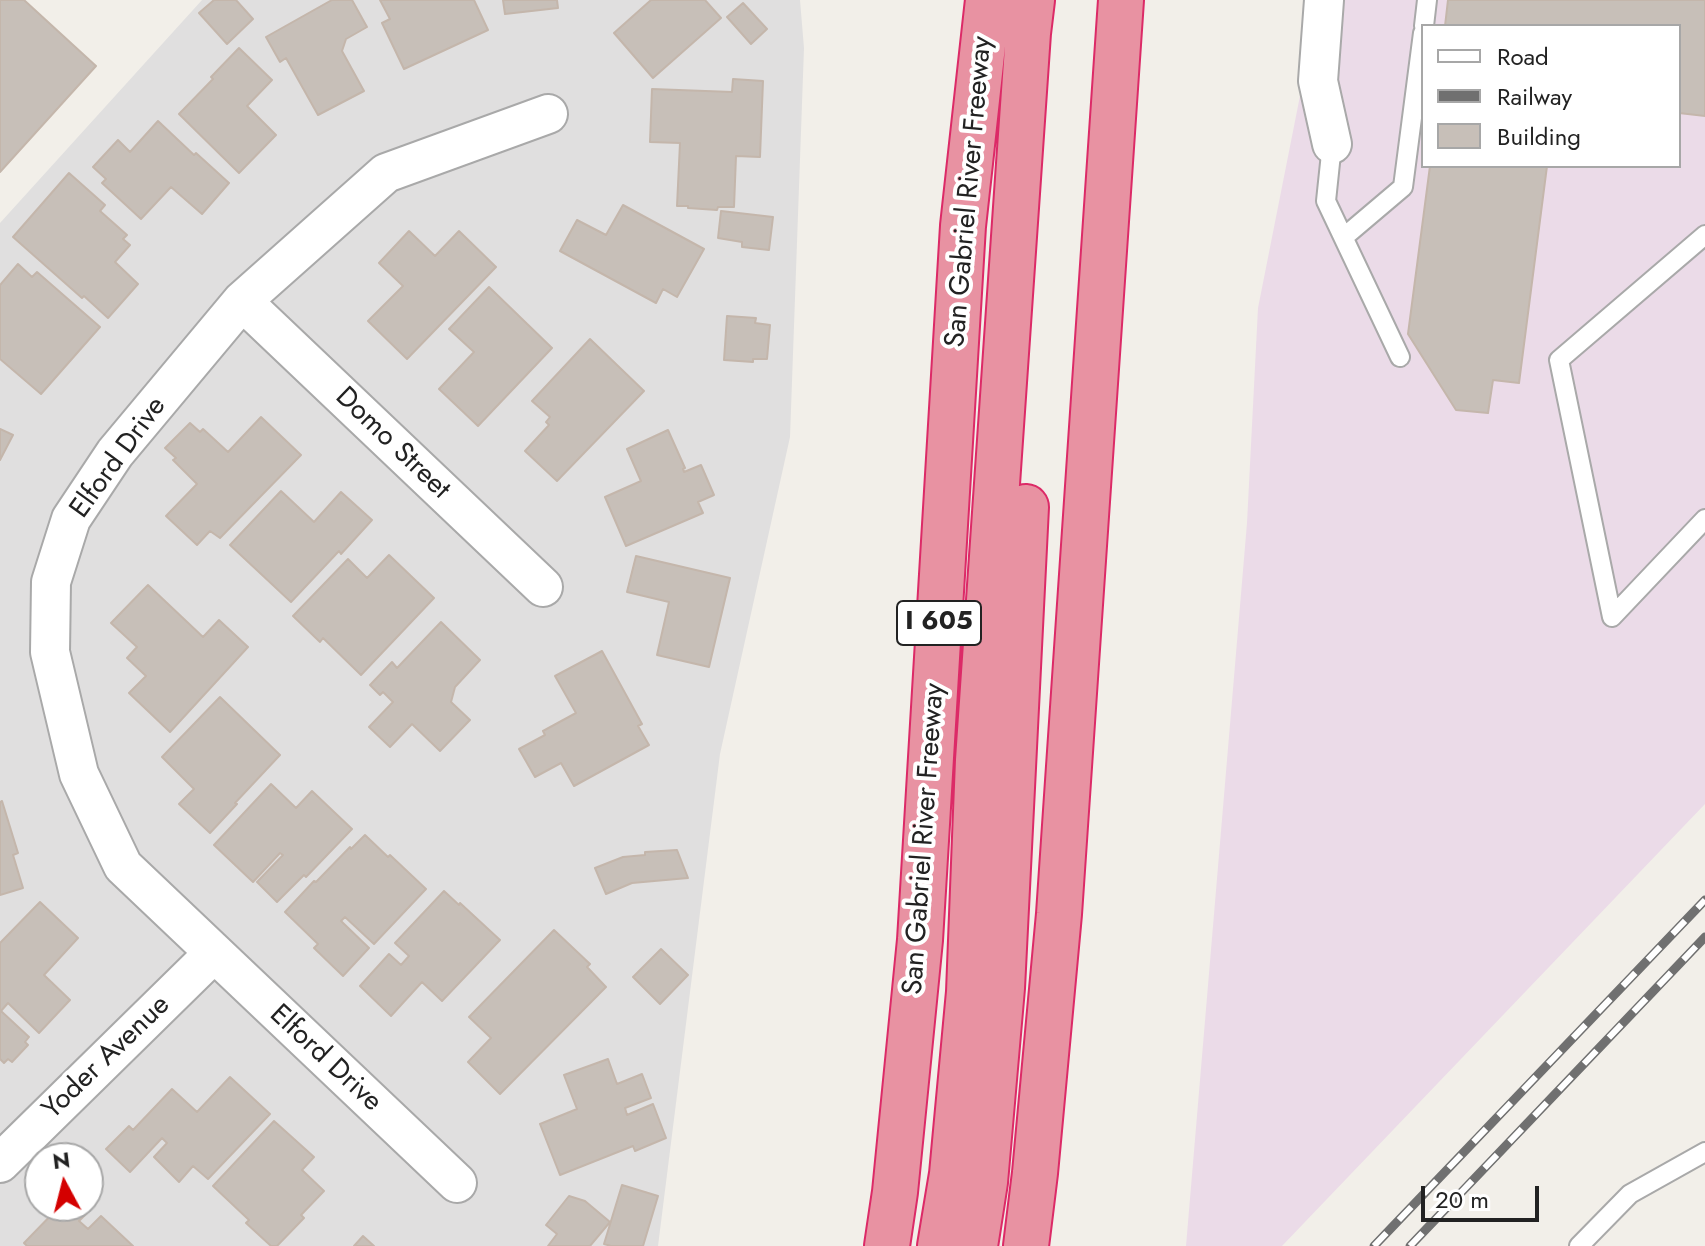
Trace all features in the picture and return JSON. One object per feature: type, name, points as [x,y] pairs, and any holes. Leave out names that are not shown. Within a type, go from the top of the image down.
[{"type":"highway","name":"San Gabriel River Freeway","points":[[887,1246],[920,940],[963,226],[988,0]]},
{"type":"highway","points":[[940,1246],[952,1174],[969,992],[978,760],[1032,0]]},
{"type":"highway","points":[[975,1246],[985,1182],[1002,988],[1034,364],[1058,0]]},
{"type":"highway","points":[[1026,1246],[1059,914],[1121,0]]},
{"type":"street","points":[[1324,0],[1318,81],[1332,144]]},
{"type":"street","name":"Elford Drive","points":[[457,1183],[123,866],[79,774],[50,652],[51,582],[71,519],[115,453],[242,301],[386,173],[548,114]]},
{"type":"street","name":"Domo Street","points":[[242,301],[543,587]]},
{"type":"street","name":"Yoder Avenue","points":[[0,1163],[214,953]]},
{"type":"lane","points":[[1424,24],[1427,0]]},
{"type":"lane","points":[[1344,237],[1403,187],[1421,48]]},
{"type":"lane","points":[[1332,144],[1326,201],[1400,357]]},
{"type":"lane","points":[[1705,235],[1559,360],[1612,617],[1705,519]]},
{"type":"lane","points":[[1579,1246],[1630,1194],[1705,1152]]},
{"type":"shaded area","points":[[202,0],[800,0],[804,48],[790,437],[720,754],[658,1246],[0,1246],[0,223]]},
{"type":"shaded area","points":[[1319,0],[1705,0],[1705,804],[1282,1246],[1186,1246],[1247,523],[1258,308]]},
{"type":"building","points":[[0,0],[24,0],[96,66],[0,172]]},
{"type":"building","points":[[214,0],[236,0],[253,19],[227,44],[199,13]]},
{"type":"building","points":[[332,0],[352,0],[367,27],[346,39],[342,51],[364,91],[318,115],[286,58],[280,62],[266,37]]},
{"type":"building","points":[[380,0],[474,0],[488,30],[404,69],[382,23],[390,19]]},
{"type":"building","points":[[503,0],[557,0],[558,8],[505,14]]},
{"type":"building","points":[[651,0],[705,0],[721,18],[653,78],[614,33]]},
{"type":"building","points":[[1448,0],[1705,0],[1705,116],[1681,113],[1681,24],[1445,24]]},
{"type":"building","points":[[743,3],[767,29],[751,44],[727,17]]},
{"type":"building","points":[[239,48],[272,80],[247,106],[276,135],[239,173],[179,114]]},
{"type":"building","points":[[733,79],[763,81],[760,157],[736,156],[734,207],[718,207],[717,210],[677,206],[680,143],[650,142],[652,89],[732,92]]},
{"type":"building","points":[[158,121],[229,183],[202,214],[171,187],[141,219],[102,183],[106,179],[93,167],[118,140],[130,152]]},
{"type":"building","points":[[1430,168],[1547,168],[1519,383],[1493,380],[1488,413],[1456,410],[1408,334]]},
{"type":"building","points":[[69,173],[105,205],[100,211],[127,235],[123,239],[130,245],[115,262],[138,284],[108,318],[13,237]]},
{"type":"building","points":[[623,205],[704,249],[677,297],[663,289],[656,303],[560,251],[577,220],[606,235]]},
{"type":"building","points":[[721,211],[773,217],[769,250],[742,247],[742,242],[718,238]]},
{"type":"building","points":[[409,231],[435,256],[459,231],[496,267],[407,359],[368,321],[403,286],[379,263]]},
{"type":"building","points":[[18,264],[32,277],[37,272],[100,327],[41,394],[0,359],[0,285]]},
{"type":"building","points":[[489,287],[552,348],[478,426],[439,389],[474,352],[449,329]]},
{"type":"building","points":[[727,316],[756,318],[755,323],[770,325],[767,359],[753,359],[753,362],[724,360]]},
{"type":"building","points":[[590,339],[644,391],[557,481],[525,451],[549,425],[546,422],[550,417],[532,401]]},
{"type":"building","points":[[261,417],[301,455],[220,538],[210,531],[197,545],[166,516],[197,484],[165,448],[190,423],[200,432],[203,429],[228,452]]},
{"type":"building","points":[[0,429],[13,435],[0,460]]},
{"type":"building","points":[[668,430],[684,472],[701,465],[714,495],[698,502],[703,513],[626,546],[605,497],[641,481],[627,449]]},
{"type":"building","points":[[281,491],[314,522],[341,492],[372,520],[291,602],[230,545]]},
{"type":"building","points":[[389,555],[434,598],[361,675],[323,638],[320,642],[293,616],[348,559],[367,578]]},
{"type":"building","points":[[636,556],[730,578],[709,667],[657,655],[669,602],[627,592]]},
{"type":"building","points":[[148,585],[203,637],[219,620],[248,647],[170,732],[129,693],[146,676],[127,658],[137,647],[111,623]]},
{"type":"building","points":[[441,622],[480,660],[455,687],[451,702],[470,720],[440,751],[412,724],[390,747],[369,727],[393,702],[370,685],[392,662],[397,668]]},
{"type":"building","points":[[602,651],[642,724],[638,726],[649,745],[574,786],[561,763],[535,777],[519,749],[545,735],[543,731],[576,713],[555,676]]},
{"type":"building","points":[[220,697],[280,755],[210,833],[179,804],[194,789],[162,757]]},
{"type":"building","points":[[271,784],[296,808],[312,791],[352,829],[277,902],[257,882],[283,855],[280,853],[253,882],[214,845]]},
{"type":"building","points":[[0,802],[18,853],[13,855],[23,888],[0,895]]},
{"type":"building","points":[[365,835],[426,889],[374,944],[345,917],[341,921],[369,948],[343,976],[314,948],[318,944],[285,912]]},
{"type":"building","points":[[677,850],[688,878],[632,883],[606,894],[595,868],[623,857],[645,855],[645,852]]},
{"type":"building","points":[[444,891],[500,940],[442,1001],[422,982],[391,1016],[360,986],[389,954],[401,965],[409,956],[395,943]]},
{"type":"building","points":[[40,902],[78,938],[44,975],[70,1000],[39,1033],[8,1003],[1,1011],[29,1037],[25,1042],[28,1045],[12,1062],[8,1059],[4,1063],[0,1059],[0,943]]},
{"type":"building","points":[[554,930],[590,964],[587,967],[606,987],[500,1094],[468,1062],[491,1038],[469,1017]]},
{"type":"building","points":[[661,949],[688,975],[660,1004],[633,977]]},
{"type":"building","points":[[608,1059],[617,1084],[642,1074],[651,1098],[625,1108],[627,1115],[653,1104],[666,1138],[635,1151],[633,1146],[560,1175],[540,1124],[577,1109],[564,1075]]},
{"type":"building","points":[[230,1077],[270,1114],[208,1179],[193,1166],[179,1182],[154,1157],[167,1143],[162,1138],[130,1172],[106,1149],[129,1126],[133,1130],[172,1089],[197,1112]]},
{"type":"building","points":[[274,1121],[314,1157],[302,1170],[324,1191],[301,1215],[304,1218],[277,1246],[271,1246],[213,1186]]},
{"type":"building","points":[[622,1185],[658,1196],[643,1246],[604,1244]]},
{"type":"building","points":[[569,1196],[585,1201],[610,1222],[590,1246],[548,1246],[557,1234],[546,1225]]},
{"type":"building","points":[[104,1219],[133,1246],[27,1246],[24,1243],[44,1222],[80,1222],[88,1229],[95,1222],[104,1222]]},
{"type":"building","points":[[363,1236],[374,1246],[354,1246]]},
{"type":"railway","points":[[1374,1246],[1705,900]]},
{"type":"railway","points":[[1410,1246],[1705,937]]}]
